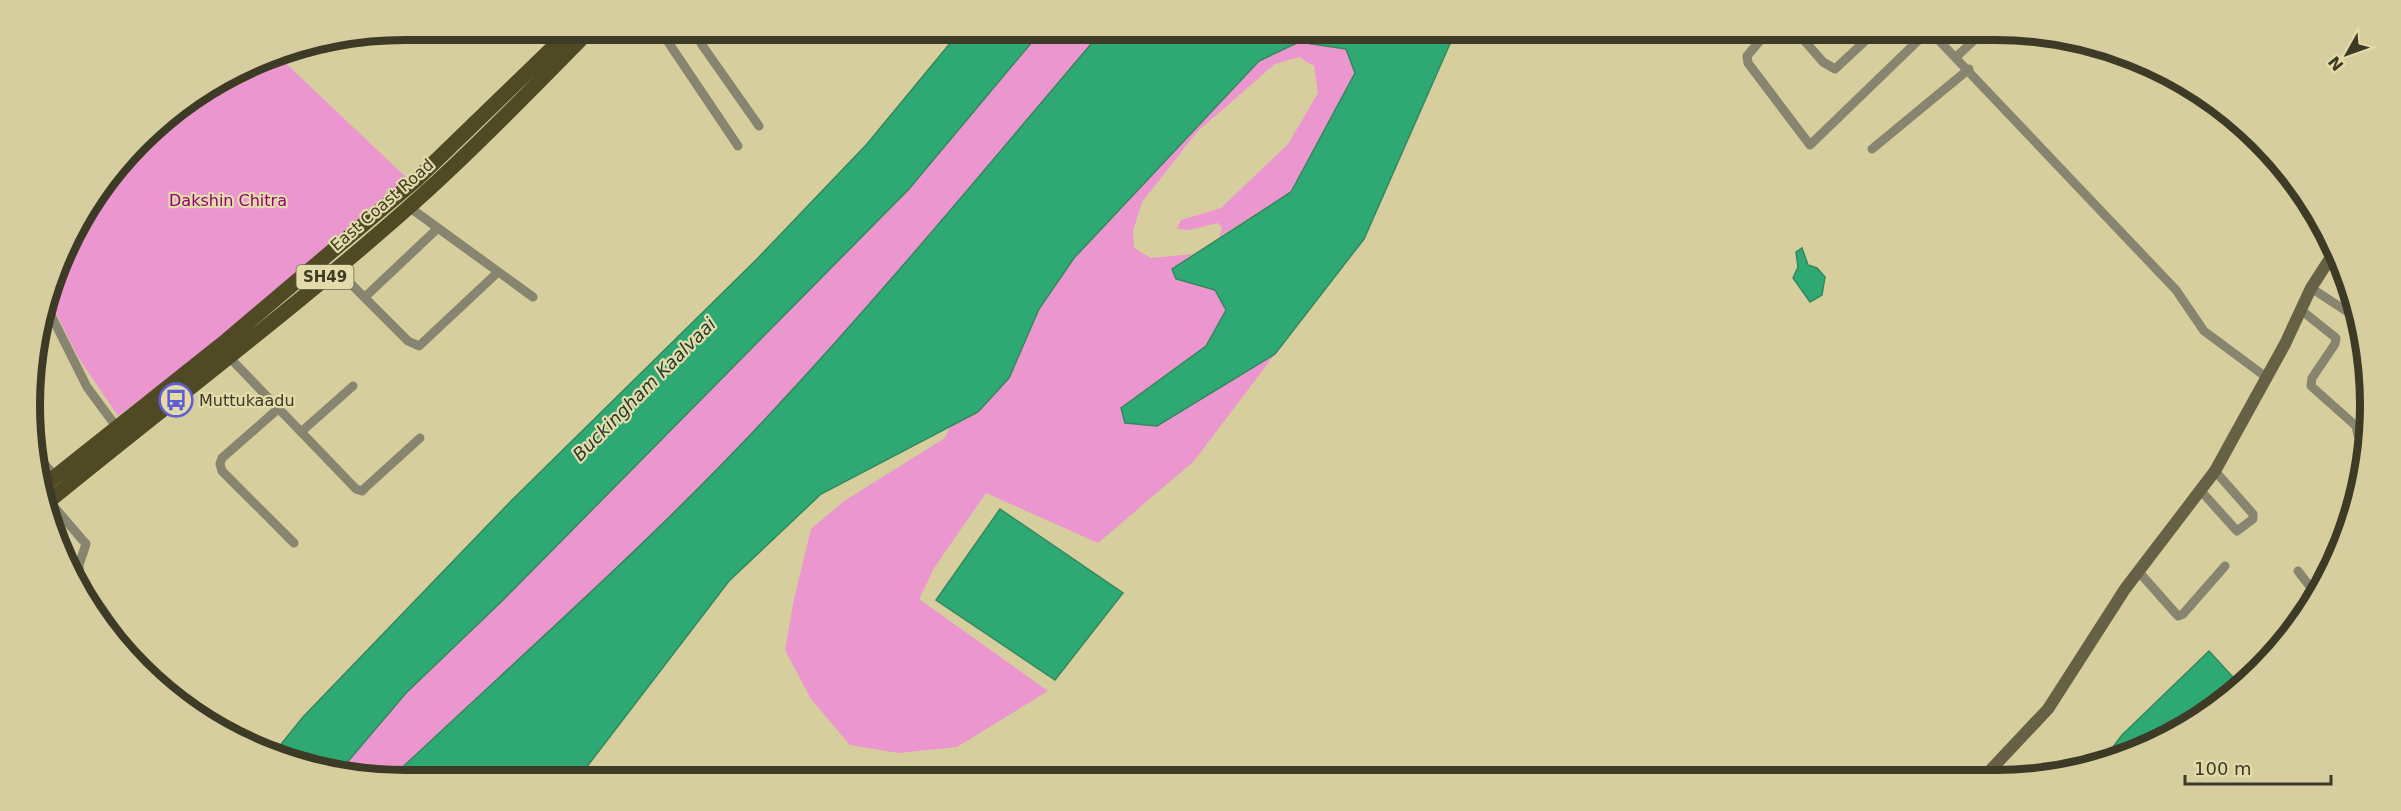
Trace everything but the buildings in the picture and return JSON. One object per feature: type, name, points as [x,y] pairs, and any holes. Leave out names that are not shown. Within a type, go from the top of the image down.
[{"type":"main road","name":"East Coast Road","points":[[53,498],[229,357],[409,207],[421,186],[561,40]]},
{"type":"main road","name":"East Coast Road","points":[[49,481],[118,429],[421,186],[579,40]]},
{"type":"street","points":[[667,40],[738,146]]},
{"type":"street","points":[[700,40],[759,126]]},
{"type":"street","points":[[1760,40],[1747,56],[1748,63],[1810,145],[1919,40]]},
{"type":"street","points":[[1804,40],[1823,62],[1835,69],[1865,40]]},
{"type":"street","points":[[1939,40],[1969,69],[2176,290],[2204,331],[2266,377]]},
{"type":"street","points":[[1956,57],[1974,40]]},
{"type":"street","points":[[1872,149],[1969,69]]},
{"type":"street","points":[[409,207],[533,297]]},
{"type":"street","points":[[364,297],[438,228]]},
{"type":"street","points":[[1991,770],[2048,709],[2139,572],[2215,471],[2285,345],[2311,288],[2330,259]]},
{"type":"street","points":[[336,269],[408,341],[419,346],[497,273]]},
{"type":"street","points":[[2311,288],[2348,312]]},
{"type":"street","points":[[2301,310],[2336,338],[2335,344],[2312,378],[2311,386],[2356,426],[2359,437]]},
{"type":"street","points":[[52,317],[87,387],[118,429]]},
{"type":"street","points":[[229,357],[348,482],[362,491],[420,438]]},
{"type":"street","points":[[301,432],[353,386]]},
{"type":"street","points":[[279,408],[222,458],[220,464],[222,471],[294,543]]},
{"type":"street","points":[[46,466],[55,476]]},
{"type":"street","points":[[2201,491],[2237,531],[2253,519],[2253,514],[2215,471]]},
{"type":"street","points":[[58,515],[86,544],[79,570]]},
{"type":"street","points":[[2139,572],[2178,616],[2183,614],[2225,566]]},
{"type":"street","points":[[2298,571],[2312,589]]},
{"type":"green space","points":[[1034,40],[1095,40],[897,273],[812,368],[724,462],[630,555],[400,770],[345,765],[406,693],[501,602],[909,189]]},
{"type":"green space","points":[[1299,42],[1346,49],[1355,73],[1291,192],[1219,237],[1222,228],[1218,223],[1189,230],[1177,229],[1181,220],[1221,208],[1288,144],[1318,93],[1314,66],[1299,57],[1275,64],[1197,132],[1142,202],[1133,231],[1134,248],[1151,258],[1193,254],[1172,269],[1176,279],[1215,290],[1226,309],[1206,346],[1122,408],[1226,383],[1275,354],[1194,461],[1098,543],[986,493],[934,568],[919,599],[1048,691],[957,747],[898,753],[850,745],[811,699],[785,650],[794,599],[811,529],[844,501],[945,438],[950,426],[978,412],[1009,378],[1039,309],[1074,258],[1259,61]]},
{"type":"green space","name":"Dakshin Chitra","points":[[284,62],[411,182],[223,337],[118,416],[78,357],[54,309],[68,266],[89,223],[116,183],[147,147],[183,116],[223,89]]},
{"type":"water","name":"Buckingham Kaalvaai","points":[[953,40],[1034,40],[909,189],[501,602],[406,693],[345,765],[311,758],[278,748],[303,717],[512,500],[757,259],[867,144]]},
{"type":"water","points":[[1095,40],[1452,40],[1364,239],[1275,354],[1157,426],[1125,423],[1121,408],[1206,346],[1226,310],[1215,290],[1176,279],[1172,269],[1291,192],[1355,73],[1346,49],[1299,42],[1259,61],[1074,258],[1039,309],[1009,378],[978,412],[821,494],[729,581],[584,770],[400,770],[677,509],[769,415],[897,273]]},
{"type":"water","points":[[1802,248],[1808,265],[1817,268],[1825,277],[1822,295],[1810,302],[1793,278],[1798,267],[1796,252]]},
{"type":"water","points":[[1000,509],[1123,593],[1055,680],[936,600]]},
{"type":"water","points":[[2209,651],[2236,680],[2178,722],[2135,743],[2109,752],[2122,735]]},
{"type":"place","name":"Muttukaadu","points":[[176,400]]}]
